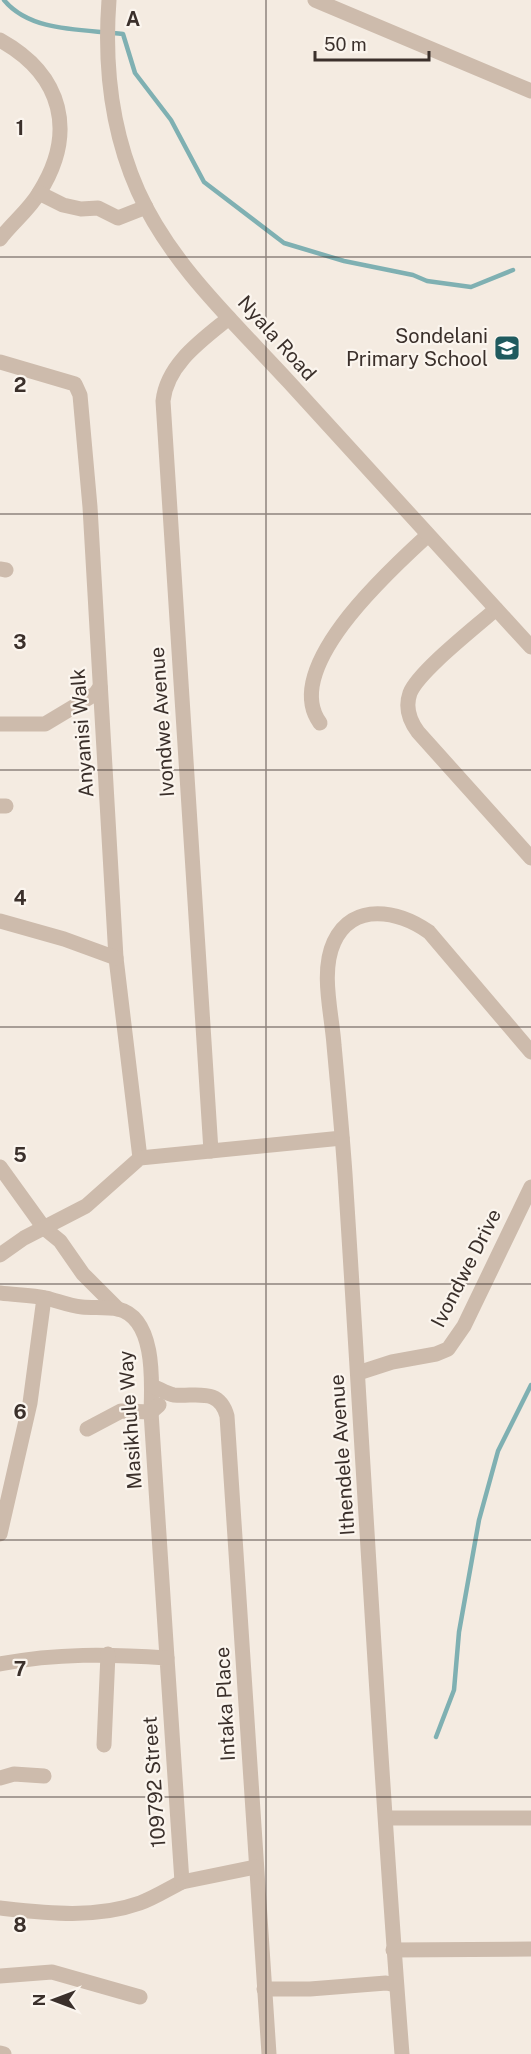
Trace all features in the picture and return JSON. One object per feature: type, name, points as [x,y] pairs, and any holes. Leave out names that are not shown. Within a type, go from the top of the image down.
[{"type":"street","name":"Nyala Road","points":[[109,0],[108,73],[115,121],[128,167],[146,207],[177,258],[229,318],[531,647]]},
{"type":"street","points":[[315,0],[531,91]]},
{"type":"street","points":[[0,40],[39,74],[57,99],[62,120],[61,142],[57,157],[39,193],[0,239]]},
{"type":"street","points":[[39,193],[63,205],[81,209],[98,208],[118,218],[146,207]]},
{"type":"street","name":"Ivondwe Avenue","points":[[211,1151],[163,401],[167,381],[174,369],[206,336],[229,318]]},
{"type":"street","name":"Anyanisi Walk","points":[[0,362],[70,382],[79,391],[89,496],[116,958],[141,1158]]},
{"type":"street","points":[[320,723],[313,711],[310,695],[320,661],[361,602],[428,535]]},
{"type":"street","points":[[496,609],[419,680],[410,695],[408,712],[418,732],[531,858]]},
{"type":"street","points":[[0,724],[45,724],[95,694],[100,687]]},
{"type":"street","name":"Ithendele Avenue","points":[[402,2054],[393,1950],[358,1373],[328,963],[334,942],[345,927],[356,918],[383,913],[406,918],[418,924],[429,932],[531,1052]]},
{"type":"street","points":[[0,921],[64,939],[116,958]]},
{"type":"street","points":[[0,1255],[86,1206],[141,1158],[342,1138]]},
{"type":"street","name":"Masikhule Way","points":[[0,1167],[44,1228],[60,1241],[83,1275],[118,1309],[127,1313],[138,1325],[147,1341],[151,1359],[151,1412],[167,1658]]},
{"type":"street","name":"Ivondwe Drive","points":[[358,1373],[392,1362],[436,1354],[448,1348],[465,1326],[531,1187]]},
{"type":"street","points":[[0,1293],[44,1298],[79,1307],[118,1309]]},
{"type":"street","points":[[0,1534],[30,1403],[44,1298]]},
{"type":"street","name":"Intaka Place","points":[[152,1386],[174,1395],[189,1393],[215,1397],[222,1404],[227,1416],[269,2054]]},
{"type":"street","points":[[87,1429],[121,1411],[151,1412],[174,1395]]},
{"type":"street","points":[[0,1664],[41,1656],[108,1654],[167,1658]]},
{"type":"street","points":[[104,1745],[108,1654]]},
{"type":"street","name":"109792 Street","points":[[167,1658],[182,1882]]},
{"type":"street","points":[[0,1778],[14,1774],[44,1776]]},
{"type":"street","points":[[386,1818],[531,1818]]},
{"type":"street","points":[[0,1908],[53,1914],[103,1912],[140,1903],[182,1882],[255,1867]]},
{"type":"street","points":[[393,1950],[531,1949]]},
{"type":"street","points":[[0,1976],[52,1972],[140,1996]]},
{"type":"street","points":[[264,1989],[310,1989],[386,1983],[396,1985]]},
{"type":"waterway","points":[[4,0],[15,11],[43,24],[59,28],[123,34],[135,73],[171,120],[204,182],[284,243],[344,261],[413,275],[427,281],[471,287],[513,270]]},
{"type":"waterway","points":[[436,1737],[454,1690],[459,1632],[479,1520],[498,1451],[531,1385]]},
{"type":"place","name":"Sondelani Primary School","points":[[507,348]]}]
